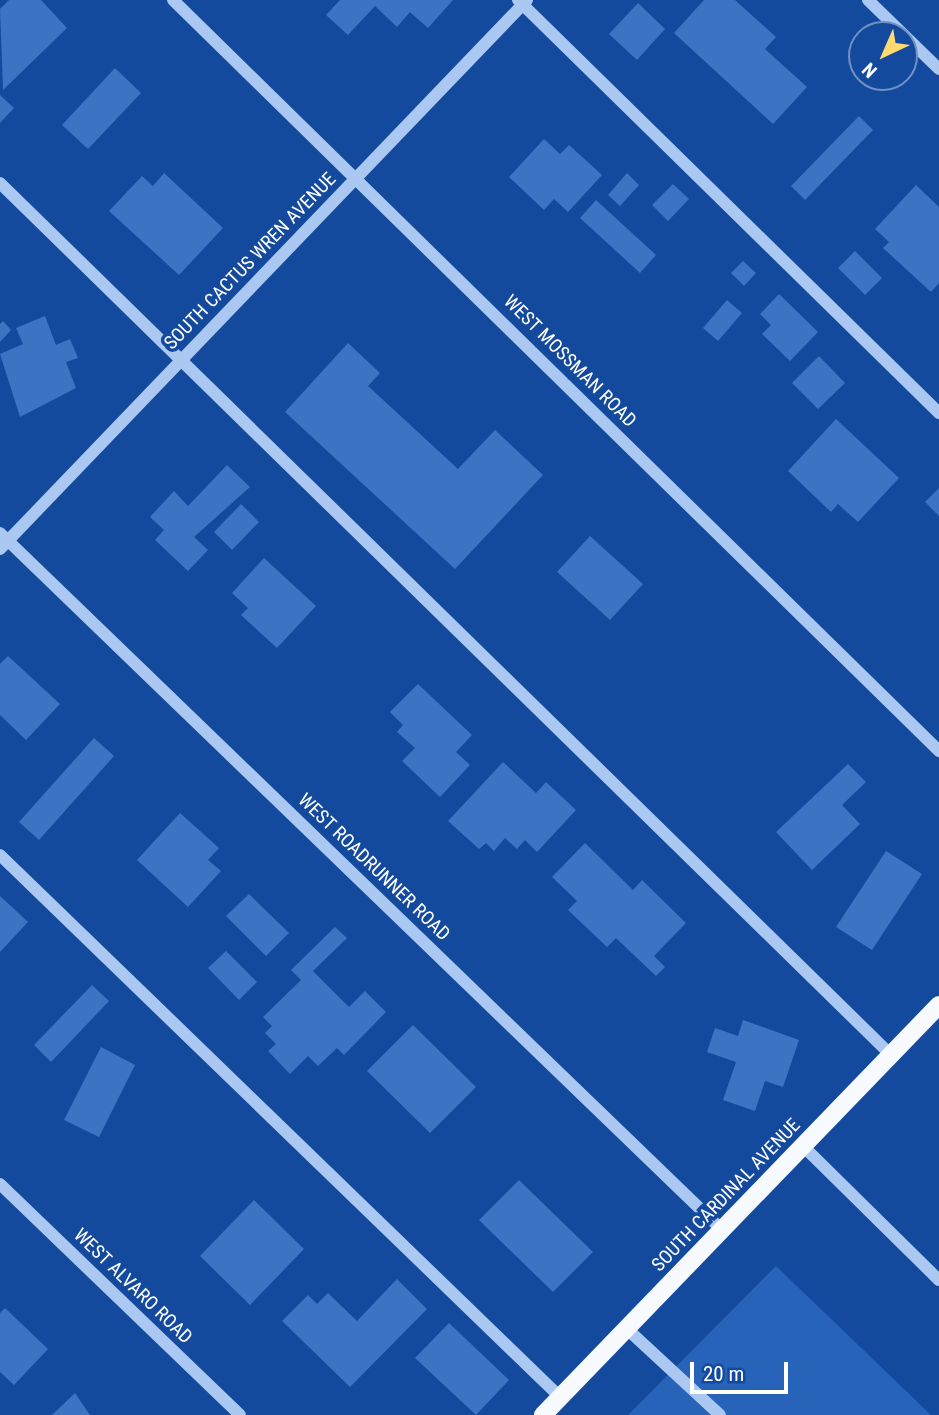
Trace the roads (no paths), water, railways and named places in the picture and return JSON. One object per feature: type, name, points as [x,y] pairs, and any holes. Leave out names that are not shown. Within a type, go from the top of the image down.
[{"type":"main road","name":"SOUTH CARDINAL AVENUE","points":[[543,1415],[939,1005]]},
{"type":"street","name":"WEST MOSSMAN ROAD","points":[[173,0],[939,751]]},
{"type":"street","points":[[868,0],[939,69]]},
{"type":"street","name":"SOUTH CACTUS WREN AVENUE","points":[[3,541],[181,360],[523,2]]},
{"type":"street","points":[[523,2],[939,413]]},
{"type":"street","points":[[0,183],[891,1055]]},
{"type":"street","name":"WEST ROADRUNNER ROAD","points":[[3,541],[721,1229]]},
{"type":"street","points":[[0,855],[560,1397]]},
{"type":"street","points":[[803,1146],[939,1280]]},
{"type":"street","name":"WEST ALVARO ROAD","points":[[0,1184],[240,1415]]},
{"type":"street","points":[[626,1328],[720,1415]]}]
